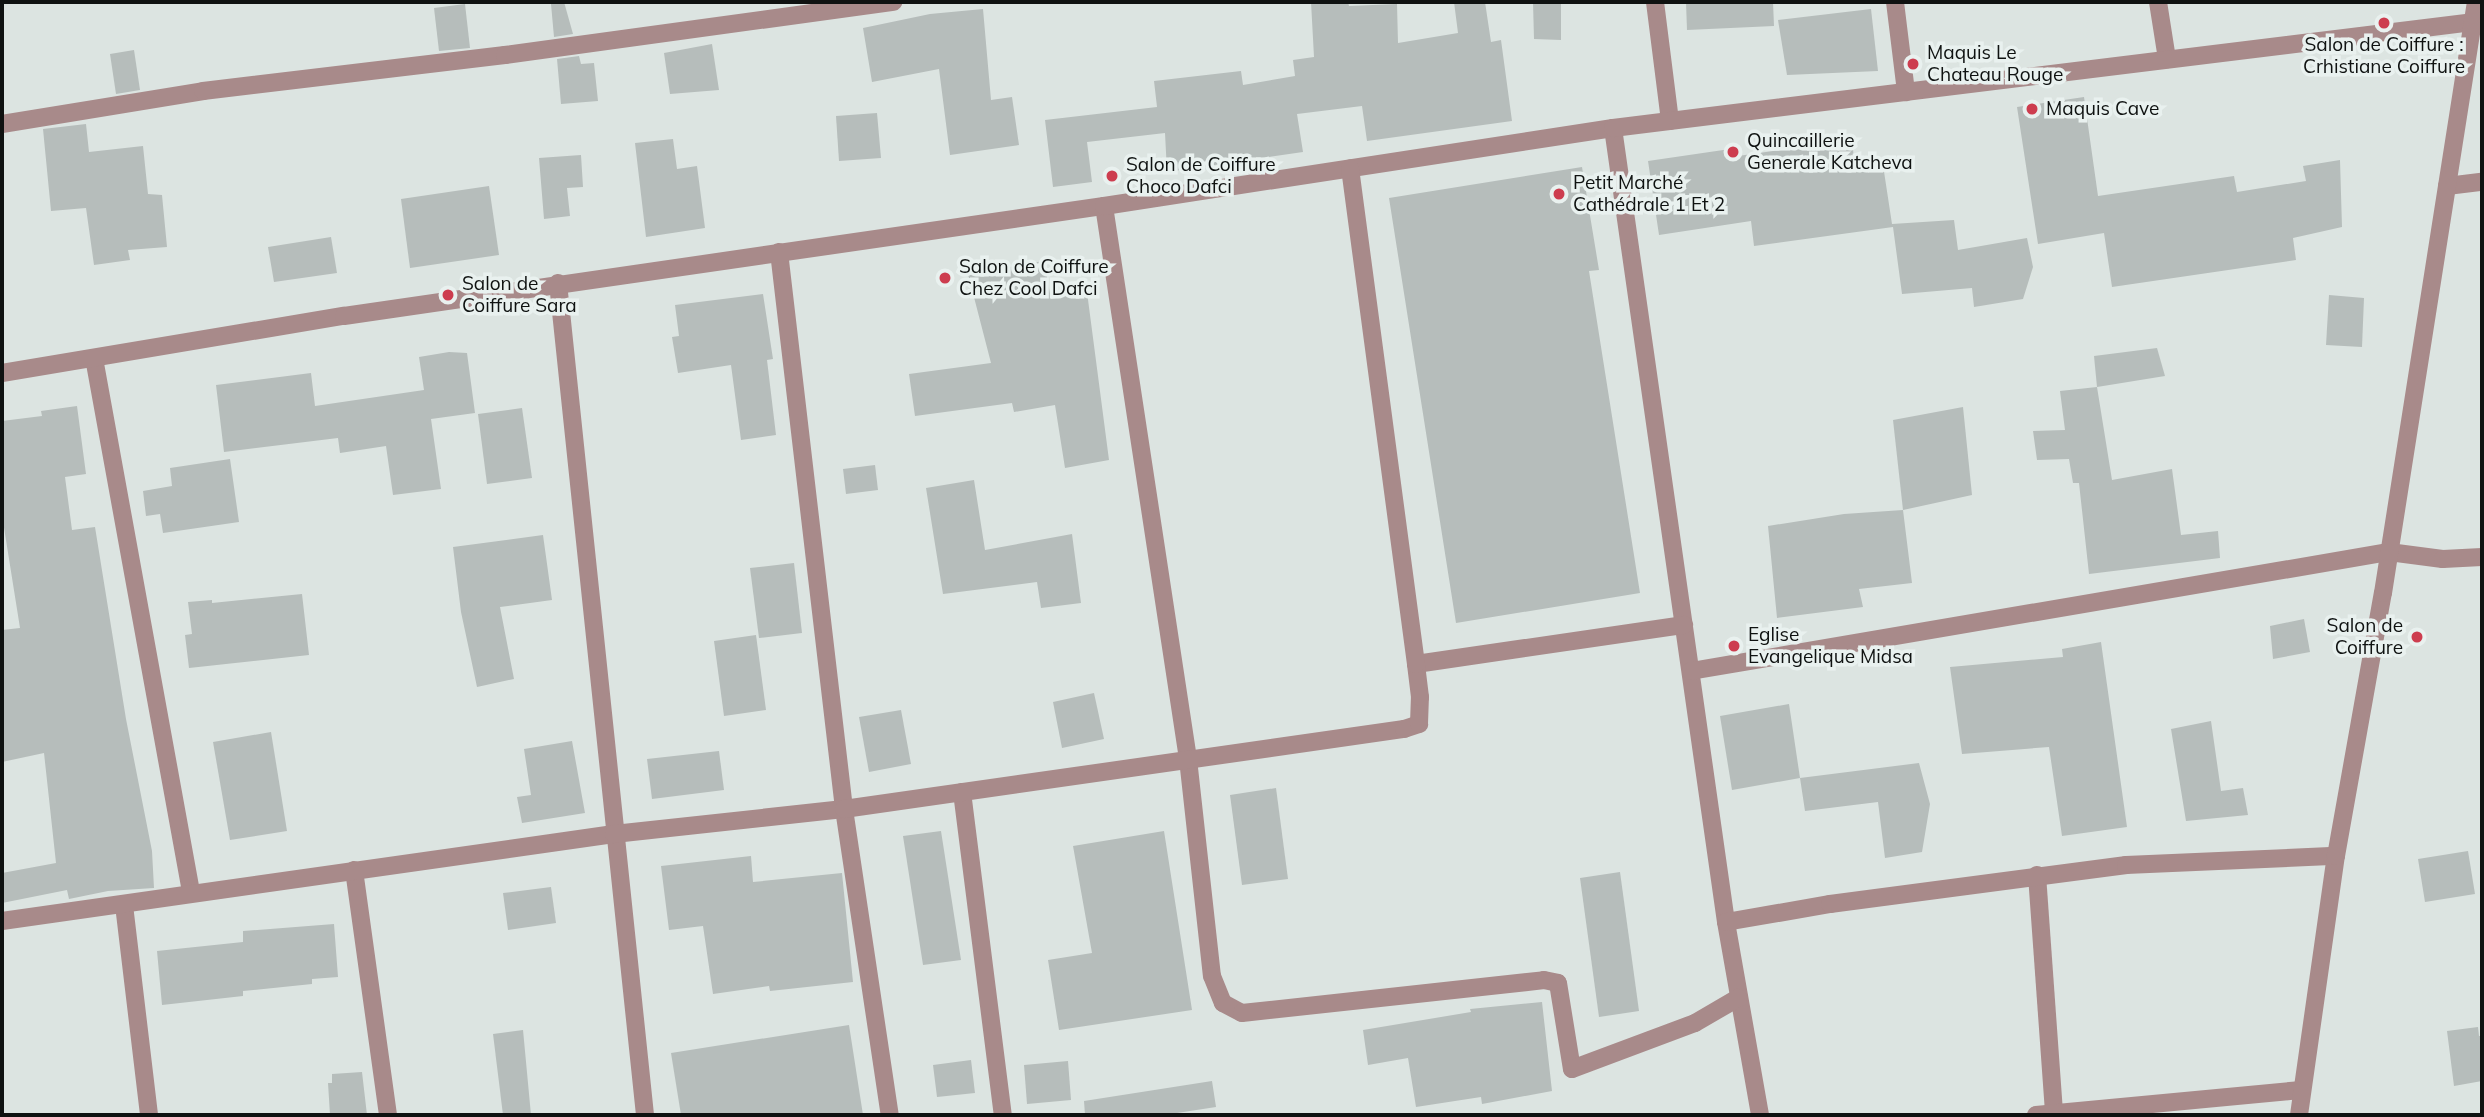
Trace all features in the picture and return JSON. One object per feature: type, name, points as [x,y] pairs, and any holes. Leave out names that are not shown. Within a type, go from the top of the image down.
[{"type":"street","points":[[2,124],[203,92],[893,2]]},
{"type":"street","points":[[1654,2],[1670,121]]},
{"type":"street","points":[[1895,2],[1906,92]]},
{"type":"street","points":[[2158,2],[2167,60]]},
{"type":"street","points":[[2299,1115],[2336,856],[2389,552],[2447,186],[2477,22],[2476,2]]},
{"type":"street","points":[[2,373],[558,284],[1104,206],[1613,128],[2477,22]]},
{"type":"street","points":[[1613,128],[1726,922],[1760,1115]]},
{"type":"street","points":[[2,921],[124,905],[191,892],[614,834],[962,792],[1404,729],[1419,724],[1420,697],[1416,664],[1350,168]]},
{"type":"street","points":[[2447,186],[2482,182]]},
{"type":"street","points":[[1104,206],[1188,759],[1212,976],[1223,1003],[1242,1013],[1544,980],[1558,983],[1572,1069],[1695,1023],[1738,998]]},
{"type":"street","points":[[779,252],[844,808],[890,1115]]},
{"type":"street","points":[[558,284],[645,1115]]},
{"type":"street","points":[[94,358],[191,892]]},
{"type":"street","points":[[1691,671],[2389,552],[2443,559],[2482,556]]},
{"type":"street","points":[[1416,664],[1684,625]]},
{"type":"street","points":[[962,792],[1003,1115]]},
{"type":"street","points":[[1726,922],[2037,875],[2126,865],[2336,856]]},
{"type":"street","points":[[354,870],[388,1115]]},
{"type":"street","points":[[2037,875],[2045,1114],[2302,1090]]},
{"type":"street","points":[[124,905],[149,1115]]},
{"type":"building","points":[[564,2],[573,34],[554,37],[551,4]]},
{"type":"building","points":[[1311,2],[1348,2],[1349,6],[1397,4],[1398,43],[1458,33],[1454,2],[1485,2],[1491,42],[1501,40],[1512,121],[1367,141],[1362,106],[1297,114],[1303,152],[1167,172],[1165,133],[1087,142],[1092,182],[1053,187],[1045,120],[1157,107],[1154,81],[1241,71],[1243,85],[1295,76],[1293,60],[1314,57]]},
{"type":"building","points":[[1533,2],[1561,2],[1561,40],[1534,39]]},
{"type":"building","points":[[1686,2],[1773,2],[1774,26],[1687,30]]},
{"type":"building","points":[[465,4],[470,48],[439,51],[434,8]]},
{"type":"building","points":[[983,9],[991,100],[1012,97],[1019,145],[950,155],[939,69],[872,82],[863,28],[930,14]]},
{"type":"building","points":[[1871,9],[1878,71],[1787,75],[1778,20]]},
{"type":"building","points":[[712,44],[719,90],[670,94],[664,53]]},
{"type":"building","points":[[134,50],[140,90],[116,94],[110,54]]},
{"type":"building","points":[[579,56],[581,64],[594,63],[598,101],[561,104],[557,59]]},
{"type":"building","points":[[2084,97],[2098,196],[2234,176],[2237,192],[2306,181],[2303,166],[2340,160],[2342,227],[2293,238],[2296,260],[2112,287],[2104,233],[2038,244],[2017,107]]},
{"type":"building","points":[[877,113],[881,158],[839,161],[836,116]]},
{"type":"building","points":[[86,124],[89,152],[143,146],[148,194],[162,195],[167,247],[128,250],[130,260],[94,265],[86,208],[51,211],[43,129]]},
{"type":"building","points":[[673,139],[677,169],[697,166],[705,228],[646,237],[635,143]]},
{"type":"building","points":[[1852,140],[1855,168],[1883,165],[1892,224],[1954,220],[1958,250],[2027,238],[2033,267],[2023,299],[1974,307],[1972,288],[1902,294],[1893,227],[1754,246],[1751,221],[1659,235],[1648,161],[1737,148],[1738,156]]},
{"type":"building","points":[[581,155],[583,187],[567,188],[570,216],[544,219],[539,158]]},
{"type":"building","points":[[1582,167],[1599,270],[1589,271],[1640,593],[1456,623],[1389,198]]},
{"type":"building","points":[[489,186],[499,255],[410,268],[401,199]]},
{"type":"building","points":[[331,237],[337,273],[274,282],[268,247]]},
{"type":"building","points":[[1044,261],[1051,299],[1087,292],[1109,460],[1065,468],[1055,405],[1014,412],[1012,403],[915,416],[909,374],[991,363],[968,274]]},
{"type":"building","points":[[763,294],[773,359],[767,360],[776,435],[741,440],[731,365],[678,373],[672,337],[679,336],[675,305]]},
{"type":"building","points":[[2329,295],[2364,298],[2362,347],[2326,345]]},
{"type":"building","points":[[2157,348],[2165,376],[2097,387],[2094,356]]},
{"type":"building","points":[[449,352],[467,353],[475,413],[431,419],[441,489],[393,495],[386,446],[340,453],[338,438],[224,452],[216,385],[311,373],[315,406],[424,390],[419,357]]},
{"type":"building","points":[[2097,387],[2112,480],[2172,469],[2181,535],[2218,531],[2220,558],[2089,574],[2079,483],[2073,483],[2069,459],[2037,460],[2033,431],[2065,430],[2060,391]]},
{"type":"building","points":[[77,406],[86,474],[65,477],[72,530],[95,527],[126,719],[152,851],[154,888],[108,891],[69,899],[67,890],[2,903],[2,873],[56,863],[44,753],[2,762],[2,630],[20,628],[2,515],[2,421],[42,416],[41,411]]},
{"type":"building","points":[[1963,407],[1972,495],[1903,510],[1893,420]]},
{"type":"building","points":[[522,408],[532,478],[487,484],[478,414]]},
{"type":"building","points":[[230,459],[239,522],[163,533],[160,514],[146,516],[143,491],[172,486],[170,468]]},
{"type":"building","points":[[875,465],[878,490],[846,494],[843,469]]},
{"type":"building","points":[[974,480],[985,550],[1072,534],[1081,603],[1041,608],[1037,582],[943,594],[926,488]]},
{"type":"building","points":[[1903,510],[1912,583],[1859,589],[1863,607],[1777,618],[1768,526],[1844,514]]},
{"type":"building","points":[[543,535],[552,600],[500,607],[514,679],[477,687],[461,612],[453,547]]},
{"type":"building","points":[[794,563],[802,633],[759,638],[750,568]]},
{"type":"building","points":[[302,594],[309,655],[189,668],[185,635],[192,634],[188,602],[212,600],[212,603]]},
{"type":"building","points":[[2304,619],[2310,652],[2273,659],[2270,626]]},
{"type":"building","points":[[756,635],[766,710],[724,716],[714,641]]},
{"type":"building","points":[[2101,642],[2127,827],[2062,836],[2049,747],[1962,754],[1950,667],[2063,657],[2062,649]]},
{"type":"building","points":[[1094,693],[1104,739],[1062,748],[1053,702]]},
{"type":"building","points":[[1789,704],[1800,778],[1732,790],[1720,716]]},
{"type":"building","points":[[901,710],[911,764],[869,772],[859,717]]},
{"type":"building","points":[[2211,721],[2221,791],[2243,788],[2248,815],[2186,821],[2171,729]]},
{"type":"building","points":[[271,732],[287,831],[230,840],[213,742]]},
{"type":"building","points":[[572,741],[585,813],[522,823],[517,797],[531,795],[524,749]]},
{"type":"building","points":[[719,751],[724,790],[652,799],[647,759]]},
{"type":"building","points":[[1919,763],[1930,804],[1922,852],[1885,858],[1878,802],[1805,811],[1800,778]]},
{"type":"building","points":[[1276,788],[1288,879],[1242,885],[1230,795]]},
{"type":"building","points":[[941,831],[961,960],[923,965],[903,836]]},
{"type":"building","points":[[1164,831],[1192,1010],[1059,1030],[1048,960],[1092,953],[1073,846]]},
{"type":"building","points":[[2468,851],[2475,894],[2425,902],[2418,859]]},
{"type":"building","points":[[751,856],[753,882],[842,873],[853,982],[770,991],[769,986],[713,994],[703,926],[669,930],[661,866]]},
{"type":"building","points":[[1620,872],[1639,1011],[1599,1017],[1580,878]]},
{"type":"building","points":[[551,887],[556,923],[508,930],[503,893]]},
{"type":"building","points":[[334,924],[338,977],[312,979],[312,984],[243,991],[243,996],[162,1005],[157,951],[243,942],[243,931]]},
{"type":"building","points":[[1542,1002],[1552,1091],[1482,1104],[1481,1097],[1416,1107],[1408,1058],[1368,1065],[1363,1030],[1471,1012],[1470,1009]]},
{"type":"building","points":[[849,1025],[863,1115],[681,1115],[671,1053]]},
{"type":"building","points":[[2478,1027],[2479,1036],[2482,1036],[2482,1081],[2454,1086],[2447,1031]]},
{"type":"building","points":[[523,1030],[531,1115],[503,1115],[493,1034]]},
{"type":"building","points":[[971,1060],[975,1093],[937,1097],[933,1065]]},
{"type":"building","points":[[1068,1061],[1071,1100],[1027,1104],[1024,1065]]},
{"type":"building","points":[[362,1072],[367,1115],[330,1115],[328,1083],[332,1083],[332,1074]]},
{"type":"building","points":[[1212,1081],[1216,1107],[1164,1115],[1085,1115],[1084,1101]]},
{"type":"place","name":"Salon de Coiffure : Crhistiane Coiffure","points":[[2384,23]]},
{"type":"place","name":"Maquis Le Chateau Rouge","points":[[1913,64]]},
{"type":"place","name":"Maquis Cave","points":[[2032,109]]},
{"type":"place","name":"Quincaillerie Generale Katcheva","points":[[1733,152]]},
{"type":"place","name":"Salon de Coiffure Choco Dafci","points":[[1112,176]]},
{"type":"place","name":"Petit Marché Cathédrale 1 Et 2","points":[[1559,194]]},
{"type":"place","name":"Salon de Coiffure Chez Cool Dafci","points":[[945,278]]},
{"type":"place","name":"Salon de Coiffure Sara","points":[[448,295]]},
{"type":"place","name":"Salon de Coiffure","points":[[2417,637]]},
{"type":"place","name":"Eglise Evangelique Midsa","points":[[1734,646]]}]
